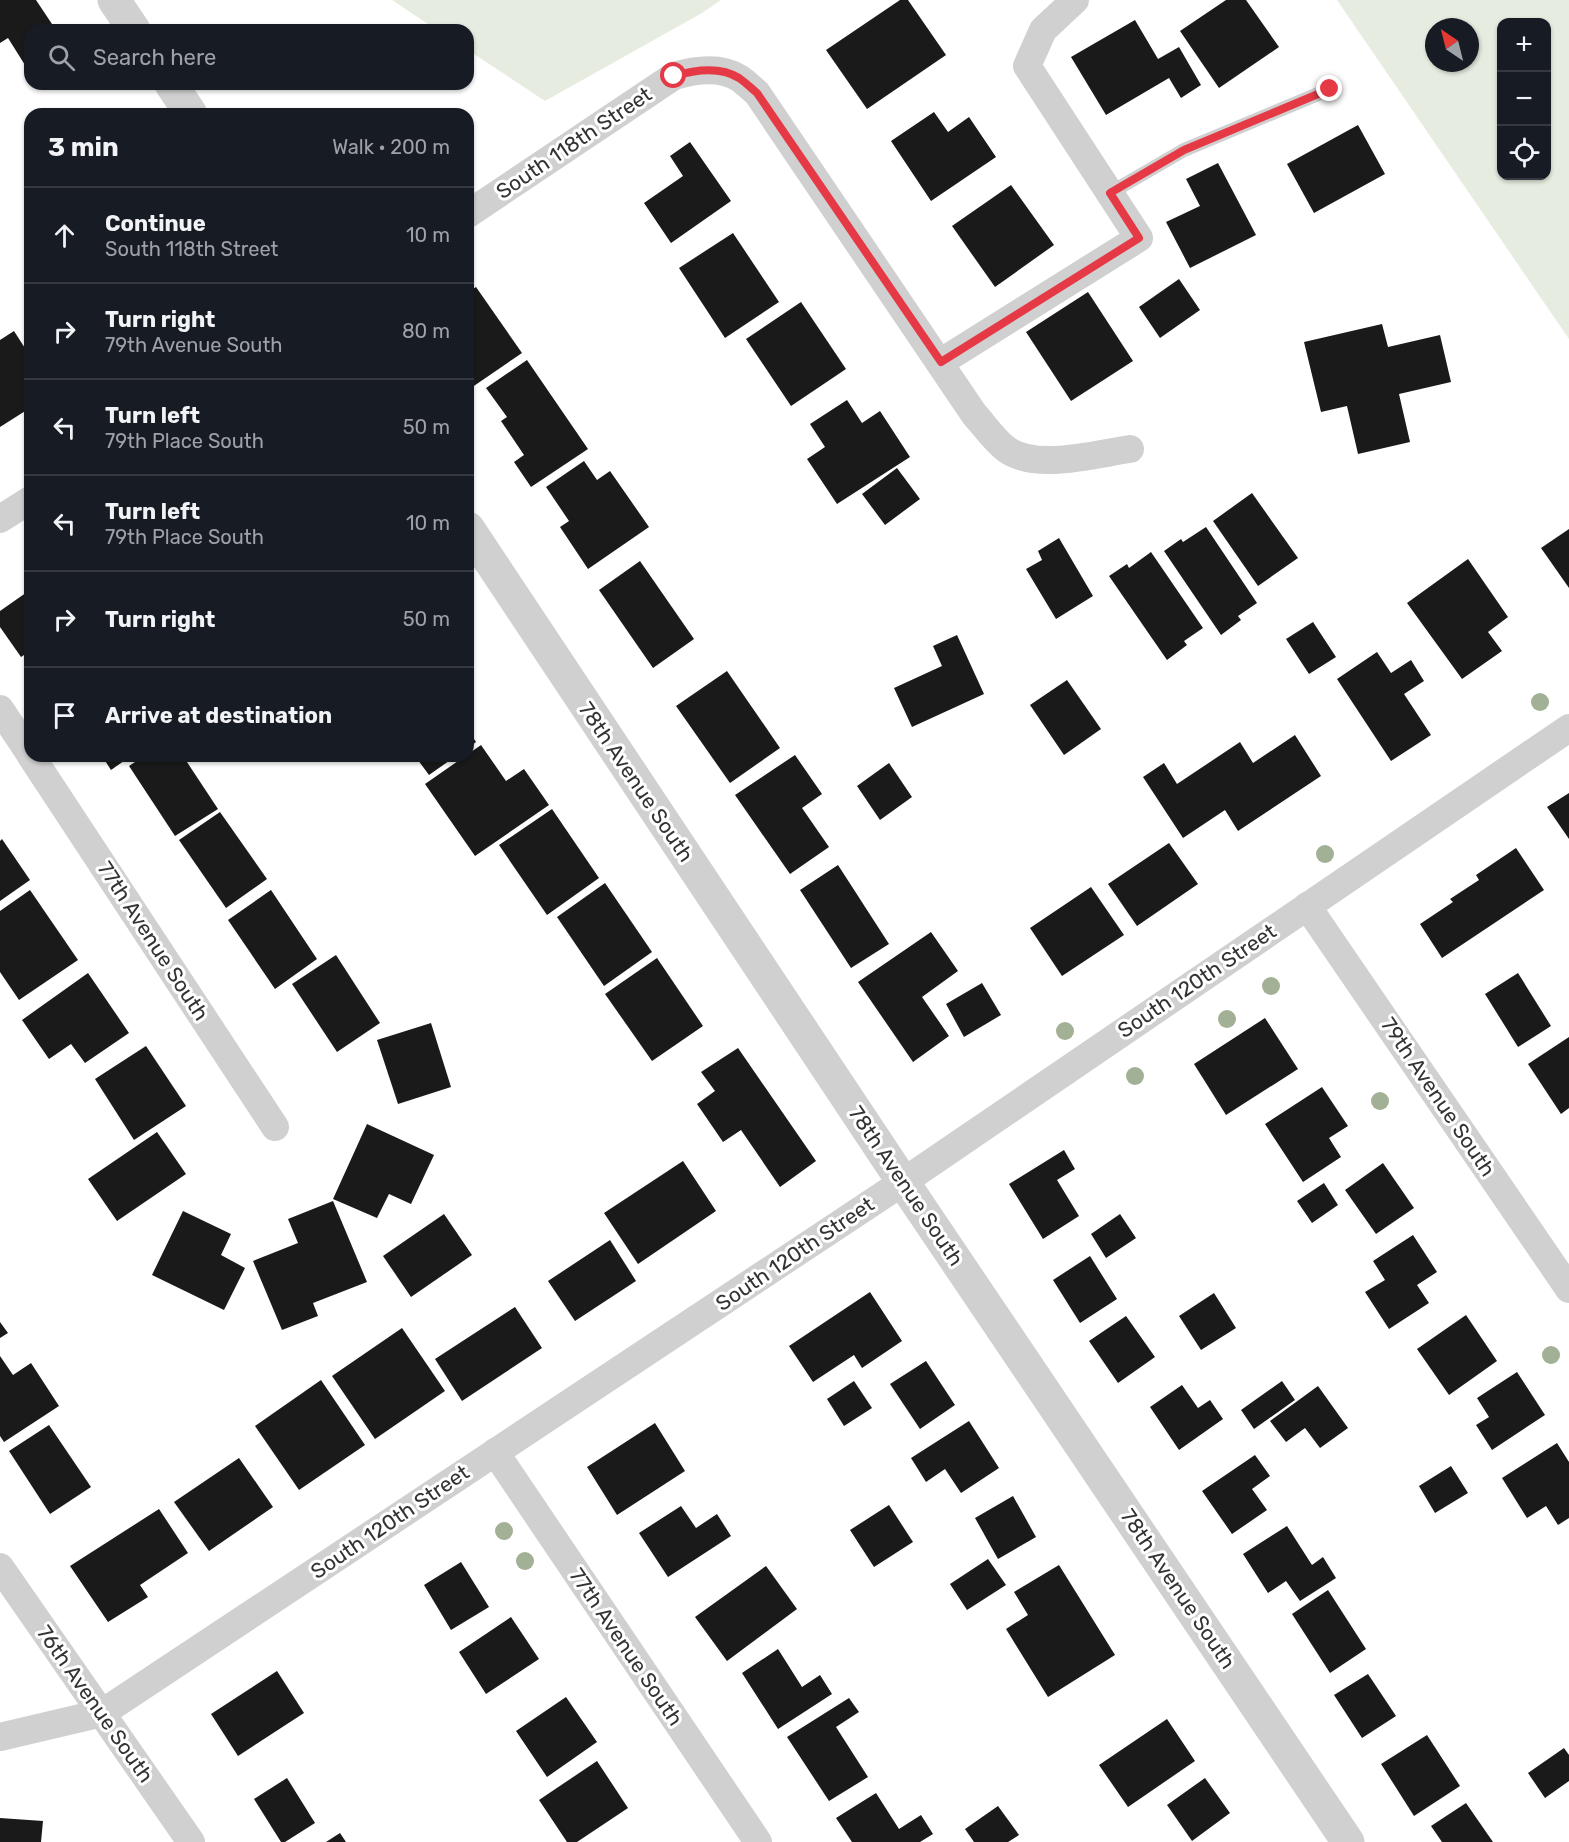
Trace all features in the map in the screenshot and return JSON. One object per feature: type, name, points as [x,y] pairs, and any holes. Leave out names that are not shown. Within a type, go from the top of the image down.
[{"type":"street","points":[[114,0],[130,24]]},
{"type":"street","points":[[1075,0],[1043,30],[1027,66],[1139,238],[941,362],[974,414],[1005,448],[1017,455],[1046,461],[1130,449]]},
{"type":"street","name":"South 118th Street","points":[[474,210],[674,76],[694,70],[716,71],[737,77],[757,93],[941,362]]},
{"type":"street","points":[[175,90],[187,108]]},
{"type":"street","points":[[0,519],[24,504]]},
{"type":"street","name":"78th Avenue South","points":[[474,547],[1348,1842]]},
{"type":"street","name":"77th Avenue South","points":[[0,709],[24,745]]},
{"type":"street","name":"South 120th Street","points":[[0,1737],[102,1713],[903,1182],[1569,728]]},
{"type":"street","name":"77th Avenue South","points":[[36,762],[275,1127]]},
{"type":"street","name":"79th Avenue South","points":[[1307,906],[1569,1289]]},
{"type":"street","name":"77th Avenue South","points":[[495,1452],[758,1842]]},
{"type":"street","name":"76th Avenue South","points":[[0,1567],[190,1842]]},
{"type":"lane","points":[[1110,193],[1184,150],[1330,89]]},
{"type":"shaded area","points":[[392,0],[721,0],[702,13],[545,101],[474,54],[474,24],[428,24]]},
{"type":"shaded area","points":[[1337,0],[1569,0],[1569,339]]},
{"type":"building","points":[[0,0],[36,0],[52,24],[24,24],[24,63],[8,38],[0,43]]},
{"type":"building","points":[[900,0],[908,0],[946,55],[867,109],[826,50]]},
{"type":"building","points":[[1226,0],[1246,0],[1279,47],[1219,88],[1180,31]]},
{"type":"building","points":[[1135,20],[1158,59],[1179,47],[1201,85],[1181,98],[1169,78],[1106,115],[1071,57]]},
{"type":"building","points":[[934,112],[948,132],[969,117],[996,157],[931,201],[891,141]]},
{"type":"building","points":[[1358,125],[1385,174],[1314,213],[1287,164]]},
{"type":"building","points":[[690,142],[731,201],[671,243],[644,203],[683,176],[670,156]]},
{"type":"building","points":[[1218,163],[1256,235],[1190,268],[1166,222],[1200,206],[1186,179]]},
{"type":"building","points":[[1011,185],[1054,245],[995,287],[952,226]]},
{"type":"building","points":[[733,233],[779,302],[725,338],[679,268]]},
{"type":"building","points":[[1179,279],[1200,310],[1160,338],[1139,307]]},
{"type":"building","points":[[476,287],[522,353],[474,386],[474,288]]},
{"type":"building","points":[[1088,292],[1133,361],[1071,401],[1026,332]]},
{"type":"building","points":[[801,302],[846,369],[791,406],[746,339]]},
{"type":"building","points":[[1382,324],[1388,347],[1440,335],[1451,382],[1399,394],[1410,442],[1358,454],[1347,406],[1321,412],[1304,342]]},
{"type":"building","points":[[14,331],[24,347],[24,412],[0,427],[0,340]]},
{"type":"building","points":[[527,360],[588,449],[531,487],[514,462],[524,455],[501,421],[507,417],[486,388]]},
{"type":"building","points":[[847,400],[862,423],[880,411],[910,457],[837,504],[807,459],[825,447],[810,424]]},
{"type":"building","points":[[584,461],[597,480],[610,471],[649,527],[588,569],[560,527],[569,521],[546,487]]},
{"type":"building","points":[[897,468],[920,499],[885,525],[862,494]]},
{"type":"building","points":[[1252,493],[1298,558],[1258,586],[1213,521]]},
{"type":"building","points":[[1206,527],[1257,603],[1238,616],[1241,620],[1221,635],[1164,551],[1181,539],[1183,542]]},
{"type":"building","points":[[1569,529],[1569,588],[1541,548]]},
{"type":"building","points":[[1059,538],[1093,596],[1056,619],[1026,569],[1042,560],[1038,551]]},
{"type":"building","points":[[1151,552],[1203,628],[1184,641],[1187,645],[1167,660],[1109,576],[1127,564],[1129,568]]},
{"type":"building","points":[[1468,559],[1508,617],[1488,632],[1502,651],[1462,679],[1407,603]]},
{"type":"building","points":[[640,561],[694,639],[653,668],[599,590]]},
{"type":"building","points":[[24,594],[24,655],[21,657],[0,627],[0,611]]},
{"type":"building","points":[[1313,622],[1336,657],[1309,674],[1286,639]]},
{"type":"building","points":[[957,635],[984,694],[912,727],[894,688],[942,666],[933,646]]},
{"type":"building","points":[[1377,652],[1391,673],[1411,660],[1424,681],[1404,694],[1431,735],[1391,761],[1337,679]]},
{"type":"building","points":[[727,671],[780,748],[730,783],[676,706]]},
{"type":"building","points":[[1067,680],[1101,729],[1064,755],[1030,705]]},
{"type":"building","points":[[1295,735],[1321,776],[1238,831],[1225,810],[1183,838],[1143,777],[1164,763],[1177,784],[1240,742],[1253,763]]},
{"type":"building","points":[[481,745],[506,781],[524,769],[549,805],[475,856],[425,784],[457,762],[474,762],[474,750]]},
{"type":"building","points":[[795,755],[822,794],[802,808],[829,847],[790,874],[735,795]]},
{"type":"building","points":[[106,762],[122,762],[111,770]]},
{"type":"building","points":[[135,762],[187,762],[218,809],[175,836],[129,766]]},
{"type":"building","points":[[419,762],[447,762],[429,775]]},
{"type":"building","points":[[889,763],[912,797],[880,820],[857,786]]},
{"type":"building","points":[[1569,793],[1569,839],[1547,807]]},
{"type":"building","points":[[552,809],[599,878],[547,915],[499,845]]},
{"type":"building","points":[[220,812],[267,879],[226,908],[179,840]]},
{"type":"building","points":[[2,839],[30,880],[0,901],[0,841]]},
{"type":"building","points":[[1169,843],[1198,884],[1137,926],[1108,884]]},
{"type":"building","points":[[1516,848],[1544,890],[1442,958],[1420,924],[1453,902],[1450,899],[1479,880],[1476,875]]},
{"type":"building","points":[[838,865],[889,944],[851,968],[800,890]]},
{"type":"building","points":[[605,883],[652,952],[604,986],[557,917]]},
{"type":"building","points":[[1091,887],[1124,935],[1062,976],[1030,928]]},
{"type":"building","points":[[30,890],[78,960],[19,1000],[0,972],[0,911]]},
{"type":"building","points":[[271,890],[317,959],[275,989],[228,920]]},
{"type":"building","points":[[931,932],[958,971],[922,997],[949,1036],[913,1062],[858,982]]},
{"type":"building","points":[[336,955],[380,1023],[337,1052],[292,984]]},
{"type":"building","points":[[657,958],[703,1026],[652,1061],[605,994]]},
{"type":"building","points":[[88,973],[129,1033],[85,1063],[71,1044],[49,1059],[22,1020]]},
{"type":"building","points":[[1518,973],[1551,1026],[1518,1047],[1485,994]]},
{"type":"building","points":[[982,983],[1001,1015],[964,1037],[946,1004]]},
{"type":"building","points":[[1265,1018],[1298,1069],[1226,1115],[1194,1064]]},
{"type":"building","points":[[431,1023],[451,1087],[398,1104],[377,1040]]},
{"type":"building","points":[[1569,1037],[1569,1108],[1561,1114],[1528,1064]]},
{"type":"building","points":[[146,1046],[186,1106],[134,1140],[95,1079]]},
{"type":"building","points":[[738,1048],[816,1161],[780,1187],[741,1130],[723,1142],[697,1104],[715,1091],[701,1072]]},
{"type":"building","points":[[1322,1087],[1348,1126],[1329,1138],[1341,1157],[1303,1182],[1265,1124]]},
{"type":"building","points":[[367,1124],[434,1155],[411,1204],[389,1194],[377,1218],[333,1199]]},
{"type":"building","points":[[157,1132],[186,1174],[117,1221],[88,1179]]},
{"type":"building","points":[[1064,1150],[1075,1169],[1057,1180],[1079,1216],[1043,1239],[1009,1184]]},
{"type":"building","points":[[683,1161],[716,1211],[638,1264],[604,1213]]},
{"type":"building","points":[[1383,1163],[1414,1208],[1376,1234],[1345,1190]]},
{"type":"building","points":[[1324,1183],[1338,1205],[1312,1223],[1297,1201]]},
{"type":"building","points":[[333,1201],[367,1282],[313,1303],[318,1316],[282,1330],[253,1261],[298,1243],[288,1219]]},
{"type":"building","points":[[183,1211],[231,1234],[221,1255],[245,1268],[224,1310],[152,1275]]},
{"type":"building","points":[[444,1214],[472,1255],[411,1297],[383,1256]]},
{"type":"building","points":[[1120,1214],[1136,1238],[1106,1258],[1091,1234]]},
{"type":"building","points":[[1413,1235],[1437,1272],[1417,1285],[1429,1303],[1389,1329],[1365,1292],[1385,1280],[1373,1261]]},
{"type":"building","points":[[610,1240],[636,1281],[575,1321],[548,1281]]},
{"type":"building","points":[[1090,1256],[1117,1299],[1080,1323],[1053,1280]]},
{"type":"building","points":[[870,1292],[902,1341],[862,1368],[854,1355],[813,1382],[789,1346]]},
{"type":"building","points":[[1214,1293],[1236,1328],[1201,1350],[1179,1316]]},
{"type":"building","points":[[515,1307],[542,1348],[462,1401],[435,1359]]},
{"type":"building","points":[[1466,1315],[1497,1361],[1449,1395],[1417,1349]]},
{"type":"building","points":[[1126,1316],[1155,1357],[1118,1383],[1089,1341]]},
{"type":"building","points":[[0,1322],[8,1333],[0,1338]]},
{"type":"building","points":[[402,1328],[445,1391],[375,1439],[332,1376]]},
{"type":"building","points":[[0,1356],[13,1375],[31,1363],[59,1406],[4,1442],[0,1436]]},
{"type":"building","points":[[926,1361],[955,1405],[920,1429],[890,1384]]},
{"type":"building","points":[[1517,1372],[1545,1415],[1492,1450],[1476,1425],[1489,1417],[1477,1398]]},
{"type":"building","points":[[321,1380],[365,1445],[299,1490],[255,1426]]},
{"type":"building","points":[[854,1381],[872,1408],[844,1426],[827,1399]]},
{"type":"building","points":[[1282,1381],[1295,1400],[1254,1429],[1241,1410]]},
{"type":"building","points":[[1182,1385],[1198,1408],[1210,1400],[1223,1419],[1179,1450],[1150,1407]]},
{"type":"building","points":[[1318,1386],[1348,1428],[1320,1448],[1305,1428],[1286,1442],[1270,1421]]},
{"type":"building","points":[[969,1421],[999,1468],[961,1493],[945,1469],[926,1482],[911,1458]]},
{"type":"building","points":[[655,1423],[685,1471],[617,1515],[587,1467]]},
{"type":"building","points":[[49,1425],[91,1487],[50,1514],[9,1451]]},
{"type":"building","points":[[1557,1443],[1569,1462],[1569,1518],[1558,1525],[1546,1506],[1527,1518],[1502,1478]]},
{"type":"building","points":[[1255,1455],[1270,1476],[1252,1489],[1267,1510],[1232,1534],[1202,1491]]},
{"type":"building","points":[[239,1458],[273,1507],[209,1551],[174,1502]]},
{"type":"building","points":[[1451,1466],[1468,1493],[1435,1513],[1419,1486]]},
{"type":"building","points":[[1013,1496],[1036,1537],[998,1559],[975,1518]]},
{"type":"building","points":[[889,1505],[913,1542],[874,1567],[850,1530]]},
{"type":"building","points":[[681,1506],[696,1528],[717,1514],[731,1536],[668,1577],[639,1533]]},
{"type":"building","points":[[159,1509],[188,1553],[140,1585],[148,1597],[108,1622],[70,1566]]},
{"type":"building","points":[[1287,1526],[1312,1565],[1323,1557],[1336,1578],[1300,1601],[1286,1581],[1268,1593],[1243,1554]]},
{"type":"building","points":[[988,1559],[1006,1585],[967,1610],[950,1584]]},
{"type":"building","points":[[461,1562],[489,1607],[451,1630],[424,1585]]},
{"type":"building","points":[[1059,1565],[1115,1655],[1048,1697],[1006,1629],[1028,1615],[1014,1592]]},
{"type":"building","points":[[766,1566],[797,1609],[727,1661],[695,1617]]},
{"type":"building","points":[[1328,1590],[1366,1649],[1330,1673],[1292,1614]]},
{"type":"building","points":[[511,1617],[539,1659],[486,1694],[459,1652]]},
{"type":"building","points":[[778,1649],[802,1687],[820,1675],[832,1694],[778,1729],[742,1673]]},
{"type":"building","points":[[277,1671],[304,1713],[238,1756],[211,1714]]},
{"type":"building","points":[[1368,1674],[1396,1716],[1362,1738],[1334,1695]]},
{"type":"building","points":[[566,1697],[597,1742],[547,1777],[516,1731]]},
{"type":"building","points":[[849,1698],[859,1712],[836,1727],[868,1777],[829,1801],[787,1737]]},
{"type":"building","points":[[1167,1719],[1195,1761],[1128,1807],[1099,1765]]},
{"type":"building","points":[[1427,1735],[1460,1786],[1414,1816],[1381,1764]]},
{"type":"building","points":[[1564,1748],[1569,1755],[1569,1781],[1545,1798],[1528,1773]]},
{"type":"building","points":[[597,1761],[628,1808],[577,1842],[567,1842],[539,1800]]},
{"type":"building","points":[[287,1778],[315,1823],[285,1842],[281,1842],[254,1799]]},
{"type":"building","points":[[1205,1778],[1230,1813],[1192,1841],[1167,1805]]},
{"type":"building","points":[[876,1793],[899,1829],[921,1815],[933,1834],[920,1842],[852,1842],[836,1818]]},
{"type":"building","points":[[1466,1803],[1493,1842],[1442,1842],[1431,1826]]},
{"type":"building","points":[[998,1806],[1019,1835],[1008,1842],[974,1842],[965,1829]]},
{"type":"building","points":[[0,1818],[43,1821],[41,1842],[0,1842]]},
{"type":"building","points":[[340,1833],[346,1842],[326,1842]]},
{"type":"route","points":[[674,76],[694,70],[716,71],[737,77],[757,93],[941,362],[1139,238],[1110,193],[1184,150],[1330,89]]}]
